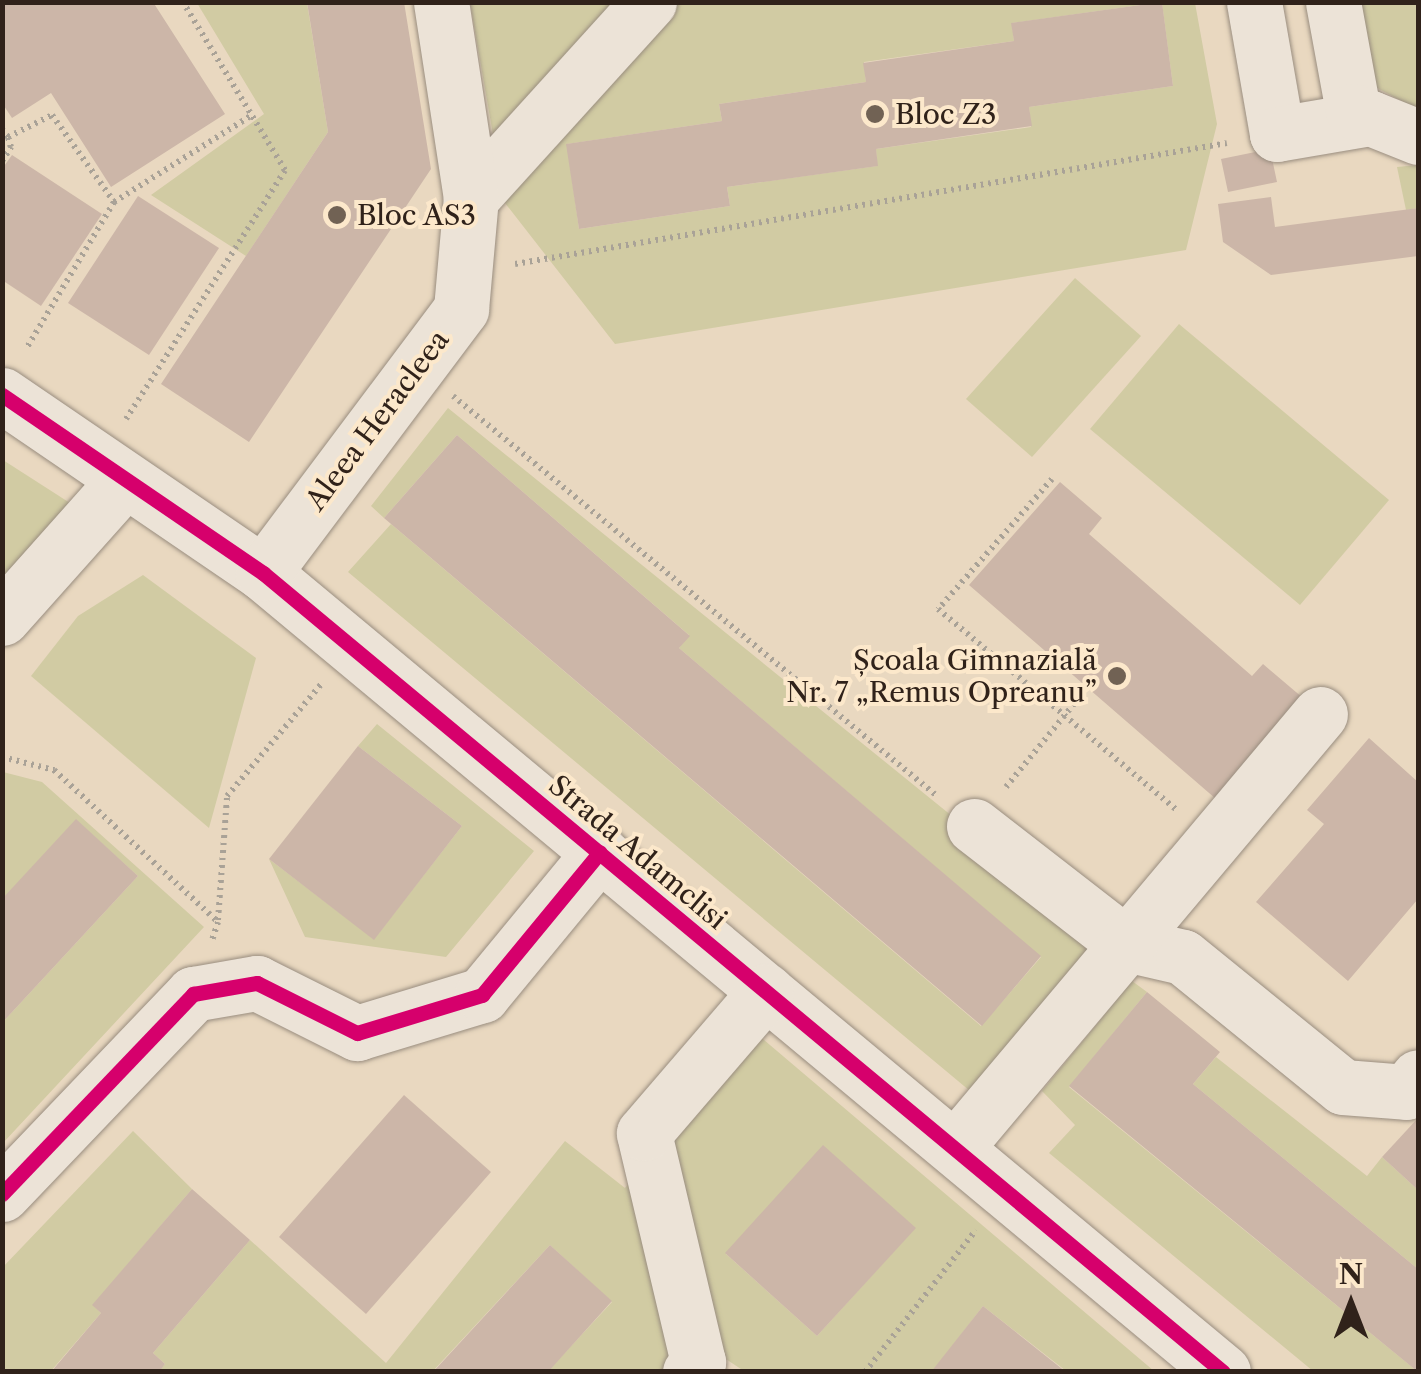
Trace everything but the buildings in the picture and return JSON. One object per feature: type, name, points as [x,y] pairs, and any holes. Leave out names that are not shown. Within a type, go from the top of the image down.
[{"type":"street","name":"Aleea Heracleea","points":[[263,572],[461,309],[471,198],[441,2]]},
{"type":"street","points":[[471,198],[649,2]]},
{"type":"street","points":[[1254,2],[1277,134],[1395,127]]},
{"type":"street","points":[[1333,2],[1353,111],[1395,127]]},
{"type":"street","name":"Strada Adamclisi","points":[[14,372],[125,480],[263,572],[1223,1372]]},
{"type":"street","points":[[2,618],[125,480]]},
{"type":"street","points":[[955,1148],[1320,714]]},
{"type":"street","points":[[974,826],[1126,944],[1182,957],[1343,1087],[1406,1092],[1418,1078]]},
{"type":"street","points":[[2,1194],[194,994],[257,983],[357,1033],[482,994],[600,852]]},
{"type":"street","points":[[699,1368],[644,1133],[766,991]]},
{"type":"path","points":[[126,419],[285,170],[185,3]]},
{"type":"path","points":[[8,137],[52,115],[114,202]]},
{"type":"path","points":[[14,372],[114,202],[252,115]]},
{"type":"path","points":[[2,129],[11,147],[2,160]]},
{"type":"path","points":[[464,272],[1277,134]]},
{"type":"path","points":[[418,367],[974,826],[1087,688]]},
{"type":"path","points":[[1052,479],[938,610],[1214,840]]},
{"type":"path","points":[[194,994],[218,922],[227,796],[326,677]]},
{"type":"path","points":[[2,757],[54,770],[218,922]]},
{"type":"path","points":[[865,1372],[986,1217]]},
{"type":"shaded area","points":[[197,3],[307,3],[328,132],[246,256],[151,195],[264,114]]},
{"type":"shaded area","points":[[470,3],[1155,3],[1012,23],[1014,41],[864,62],[866,82],[719,104],[722,121],[567,144],[579,229],[730,206],[727,187],[877,166],[876,149],[1031,127],[1029,107],[1173,86],[1162,3],[1195,3],[1217,124],[1186,250],[615,344],[505,203]]},
{"type":"shaded area","points":[[1354,3],[1418,3],[1418,110],[1370,84]]},
{"type":"shaded area","points":[[1418,165],[1418,208],[1406,210],[1397,167]]},
{"type":"shaded area","points":[[1075,278],[1141,336],[1032,457],[966,399]]},
{"type":"shaded area","points":[[1179,324],[1389,500],[1300,605],[1090,429]]},
{"type":"shaded area","points":[[448,408],[1104,939],[976,1096],[348,572],[391,524],[981,1026],[1041,957],[679,648],[689,635],[457,435],[384,518],[371,506]]},
{"type":"shaded area","points":[[3,460],[70,503],[3,595]]},
{"type":"shaded area","points":[[143,575],[256,658],[209,828],[31,676],[78,616]]},
{"type":"shaded area","points":[[377,724],[534,851],[446,957],[305,937],[269,859],[374,939],[462,826],[358,746]]},
{"type":"shaded area","points":[[3,772],[42,782],[204,927],[3,1143],[2,1023],[138,876],[76,820],[3,899]]},
{"type":"shaded area","points":[[1132,981],[1147,992],[1069,1087],[1417,1371],[1313,1371],[1049,1153],[1075,1125],[1042,1091]]},
{"type":"shaded area","points":[[750,1028],[1154,1371],[1066,1371],[983,1306],[933,1371],[744,1371],[694,1338],[663,1371],[548,1371],[612,1302],[550,1245],[433,1371],[159,1371],[165,1364],[153,1353],[250,1240],[386,1363],[565,1141],[625,1188]],"holes":[[[915,1228],[817,1336],[726,1253]]]},
{"type":"shaded area","points":[[1216,1057],[1367,1176],[1382,1157],[1418,1190],[1418,1269],[1193,1084]]},
{"type":"shaded area","points":[[133,1131],[192,1189],[93,1305],[101,1313],[51,1371],[3,1371],[2,1268]]},
{"type":"cycle path","points":[[2,395],[263,573],[1223,1372]]},
{"type":"cycle path","points":[[2,1194],[193,994],[257,983],[357,1033],[482,995],[600,852]]},
{"type":"place","name":"Bloc Z3","points":[[875,114]]},
{"type":"place","name":"Bloc AS3","points":[[337,215]]},
{"type":"place","name":"Școala Gimnazială Nr. 7 „Remus Opreanu”","points":[[1117,676]]}]
